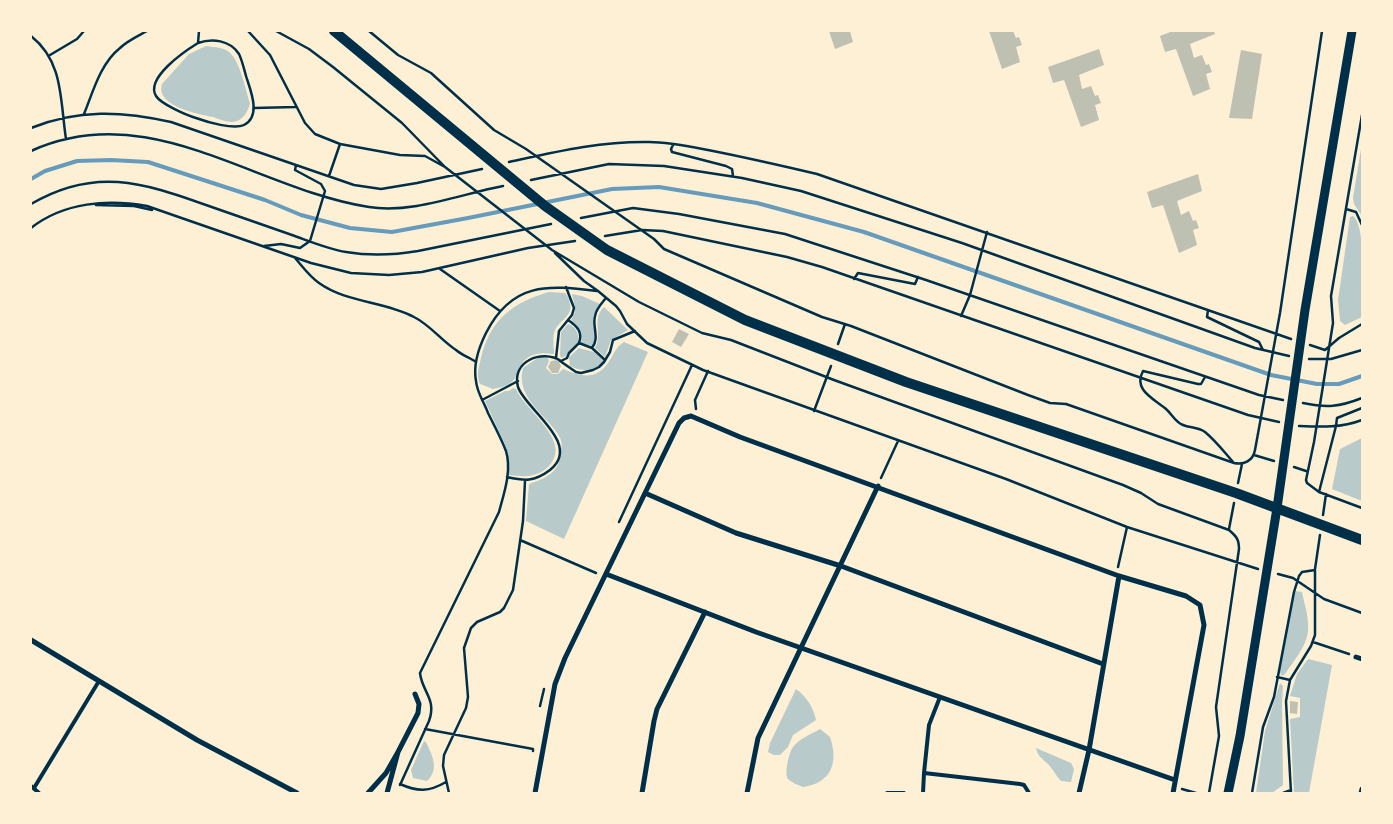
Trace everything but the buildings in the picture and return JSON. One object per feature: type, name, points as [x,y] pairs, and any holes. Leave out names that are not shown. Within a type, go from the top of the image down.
[{"type":"main road","points":[[334,31],[488,162],[607,250],[745,320],[906,382],[1277,508],[1362,540]]},
{"type":"street","points":[[1228,793],[1240,736],[1265,571],[1277,508],[1305,310],[1352,31]]},
{"type":"street","points":[[535,793],[555,684],[565,658],[679,424],[684,418],[691,416],[740,436],[879,484],[1120,576],[1186,596],[1200,605],[1204,626],[1173,793]]},
{"type":"street","points":[[747,793],[758,738],[879,484]]},
{"type":"street","points":[[645,493],[736,532],[840,566],[1103,664]]},
{"type":"street","points":[[606,574],[802,648],[1175,780]]},
{"type":"street","points":[[1079,793],[1089,750],[1120,576]]},
{"type":"street","points":[[642,793],[657,708],[705,612]]},
{"type":"street","points":[[31,640],[196,740],[297,793]]},
{"type":"street","points":[[368,793],[386,773],[418,713],[420,704],[415,694]]},
{"type":"street","points":[[387,793],[398,752]]},
{"type":"lane","points":[[39,793],[33,787],[99,681]]},
{"type":"lane","points":[[923,793],[929,725],[940,697]]},
{"type":"lane","points":[[924,773],[1020,784],[1029,793]]},
{"type":"lane","points":[[887,793],[904,793]]},
{"type":"path","points":[[50,55],[77,39],[84,31]]},
{"type":"path","points":[[84,115],[102,69],[112,55],[120,47],[147,31]]},
{"type":"path","points":[[198,43],[218,40],[234,48],[239,54],[253,98],[254,108],[252,116],[243,126],[233,127],[186,114],[157,99],[154,89],[155,84],[178,56],[198,43],[199,31]]},
{"type":"path","points":[[248,31],[270,55],[305,124],[315,134],[340,144],[400,155],[425,156],[445,167]]},
{"type":"path","points":[[276,31],[309,49],[341,73],[402,122],[445,167],[552,250],[639,302],[702,333],[731,340],[828,378],[1123,485],[1158,504],[1229,530],[1236,535],[1239,542],[1233,596],[1216,707],[1219,736],[1209,793]]},
{"type":"path","points":[[370,31],[398,55],[431,73],[494,130],[526,149],[654,239],[664,249],[822,317],[851,326],[1028,395],[1050,403],[1066,404],[1234,464],[1242,464],[1254,455],[1258,437],[1280,313],[1322,31]]},
{"type":"path","points":[[31,36],[42,44],[50,55],[57,73],[66,139]]},
{"type":"path","points":[[254,108],[296,107]]},
{"type":"path","points":[[31,128],[51,120],[84,115],[113,113],[146,116],[171,122],[354,185],[381,189],[417,184],[488,162]]},
{"type":"path","points":[[1362,115],[1331,296],[1332,323],[1314,442],[1305,476],[1307,483],[1319,492],[1362,508]]},
{"type":"path","points":[[31,151],[66,139],[91,135],[132,134],[193,150],[280,183],[323,196],[371,207],[390,208],[425,204],[506,185]]},
{"type":"path","points":[[509,162],[577,148],[615,143],[651,142],[770,163],[817,174],[1298,341]]},
{"type":"path","points":[[329,176],[340,144]]},
{"type":"path","points":[[673,145],[672,152],[726,166],[732,169],[733,176]]},
{"type":"path","points":[[525,182],[609,164],[664,166],[733,176],[826,198],[983,251],[1263,350],[1296,357]]},
{"type":"path","points":[[263,246],[281,244],[300,248],[310,241],[313,234],[325,191],[322,184],[294,170],[296,165]]},
{"type":"path","points":[[31,204],[70,186],[93,181],[124,181],[162,189],[346,252],[396,254],[556,223]]},
{"type":"path","points":[[31,227],[64,211],[88,206],[134,206],[166,212],[311,263]]},
{"type":"path","points":[[574,219],[633,208],[679,214],[785,234],[918,277],[1259,395],[1289,401]]},
{"type":"path","points":[[1346,209],[1356,212],[1362,225]]},
{"type":"path","points":[[961,316],[970,295],[987,232]]},
{"type":"path","points":[[552,250],[584,282],[606,298],[620,312],[627,324],[647,343],[708,371],[1006,479],[1127,527],[1265,571],[1293,578],[1324,599],[1362,613]]},
{"type":"path","points":[[295,257],[309,275],[320,284],[349,298],[390,307],[412,316],[456,350],[476,362]]},
{"type":"path","points":[[439,268],[500,311]]},
{"type":"path","points":[[854,279],[858,273],[915,284],[918,277]]},
{"type":"path","points":[[397,793],[431,716],[432,702],[421,681],[420,672],[499,512],[507,477],[506,452],[475,380],[480,344],[500,311],[517,296],[543,287],[566,287],[598,291]]},
{"type":"path","points":[[556,358],[558,331],[572,315],[574,308],[566,287]]},
{"type":"path","points":[[592,348],[596,344],[594,317],[606,298]]},
{"type":"path","points":[[1208,310],[1207,317],[1259,342],[1263,350]]},
{"type":"path","points":[[560,360],[567,358],[579,343],[579,329],[568,320]]},
{"type":"path","points":[[1307,344],[1325,350],[1339,338],[1362,324]]},
{"type":"path","points":[[507,477],[525,481],[532,480],[550,470],[558,458],[559,447],[557,439],[518,387],[521,368],[531,359],[538,356],[556,358],[571,370],[581,372],[599,367],[610,352],[614,340],[635,331]]},
{"type":"path","points":[[579,343],[592,348],[605,360]]},
{"type":"path","points":[[1304,359],[1331,359],[1362,350]]},
{"type":"path","points":[[1205,377],[1202,384],[1198,384],[1142,370],[1139,378],[1141,388],[1155,402],[1167,410],[1182,425],[1202,430],[1234,464]]},
{"type":"path","points":[[700,413],[696,409],[695,400],[708,371]]},
{"type":"path","points":[[814,411],[828,378]]},
{"type":"path","points":[[482,400],[518,381]]},
{"type":"path","points":[[1299,403],[1328,407],[1362,398]]},
{"type":"path","points":[[1319,492],[1336,426],[1336,418],[1362,408]]},
{"type":"path","points":[[879,484],[898,441]]},
{"type":"path","points":[[449,793],[443,766],[444,755],[466,708],[468,698],[464,648],[468,633],[477,622],[500,612],[506,604],[515,584],[525,481]]},
{"type":"path","points":[[1118,568],[1127,527]]},
{"type":"path","points":[[520,540],[596,573]]},
{"type":"path","points":[[1252,793],[1263,727],[1272,705],[1297,581],[1302,572],[1315,570],[1316,624],[1312,642],[1290,680],[1286,701],[1291,791],[1283,793]]},
{"type":"path","points":[[1312,642],[1359,658]]},
{"type":"path","points":[[1277,677],[1290,680]]},
{"type":"path","points":[[425,729],[533,749],[531,758]]},
{"type":"path","points":[[400,784],[411,789],[423,791],[435,788],[446,782]]},
{"type":"path","points":[[1182,793],[1182,789],[1196,793]]},
{"type":"shaded area","points":[[206,46],[226,50],[235,59],[238,66],[250,103],[246,113],[236,122],[227,122],[179,108],[165,98],[162,92],[162,84],[189,54]]},
{"type":"shaded area","points":[[1362,143],[1362,216],[1354,204],[1353,198]]},
{"type":"shaded area","points":[[1353,216],[1357,222],[1362,247],[1362,317],[1345,325],[1340,321],[1338,300],[1350,217]]},
{"type":"shaded area","points":[[549,292],[565,293],[569,299],[570,308],[568,315],[555,330],[553,339],[554,354],[543,353],[530,356],[522,363],[513,380],[505,386],[493,389],[480,384],[478,374],[481,358],[490,333],[497,323],[505,314],[524,301]]},
{"type":"shaded area","points":[[572,294],[600,304],[593,318],[595,339],[592,346],[581,343],[580,330],[571,320],[575,311]]},
{"type":"shaded area","points":[[604,307],[628,330],[611,340],[605,357],[595,348],[598,337],[598,316]]},
{"type":"shaded area","points":[[568,324],[576,331],[578,342],[566,356],[561,358],[561,332]]},
{"type":"shaded area","points":[[624,342],[648,352],[564,539],[526,521],[529,484],[547,476],[555,469],[560,458],[562,446],[561,439],[557,433],[533,405],[525,392],[522,377],[523,368],[539,357],[548,358],[549,361],[546,368],[552,374],[558,374],[563,369],[583,375],[594,374],[605,367],[617,348]]},
{"type":"shaded area","points":[[579,348],[594,352],[604,361],[588,370],[570,366],[569,357]]},
{"type":"shaded area","points":[[513,388],[516,389],[545,427],[552,437],[555,447],[555,456],[549,466],[535,475],[509,475],[506,447],[485,401]]},
{"type":"shaded area","points":[[1362,438],[1362,501],[1332,489],[1340,449]]},
{"type":"shaded area","points":[[1295,591],[1302,592],[1307,616],[1307,638],[1301,650],[1282,676],[1279,671]]},
{"type":"shaded area","points":[[1308,659],[1332,665],[1309,793],[1294,793],[1290,719],[1300,717],[1300,698],[1290,696],[1297,674]]},
{"type":"shaded area","points":[[1280,683],[1283,686],[1283,785],[1272,793],[1256,793],[1265,731]]},
{"type":"shaded area","points":[[796,689],[809,703],[816,720],[793,735],[788,747],[780,755],[774,755],[768,752],[770,743]]},
{"type":"shaded area","points":[[820,729],[830,737],[833,746],[833,763],[826,776],[820,781],[803,787],[788,779],[787,776],[791,750],[805,737]]},
{"type":"shaded area","points":[[424,741],[434,762],[433,772],[427,781],[413,778],[411,770]]},
{"type":"shaded area","points":[[1036,748],[1071,763],[1074,769],[1071,782],[1061,781],[1050,766],[1039,756]]},
{"type":"waterway","points":[[31,179],[45,171],[77,161],[148,162],[265,200],[301,215],[350,228],[392,232],[612,189],[659,187],[757,203],[864,232],[1271,375],[1317,384],[1339,384],[1362,376]]}]
